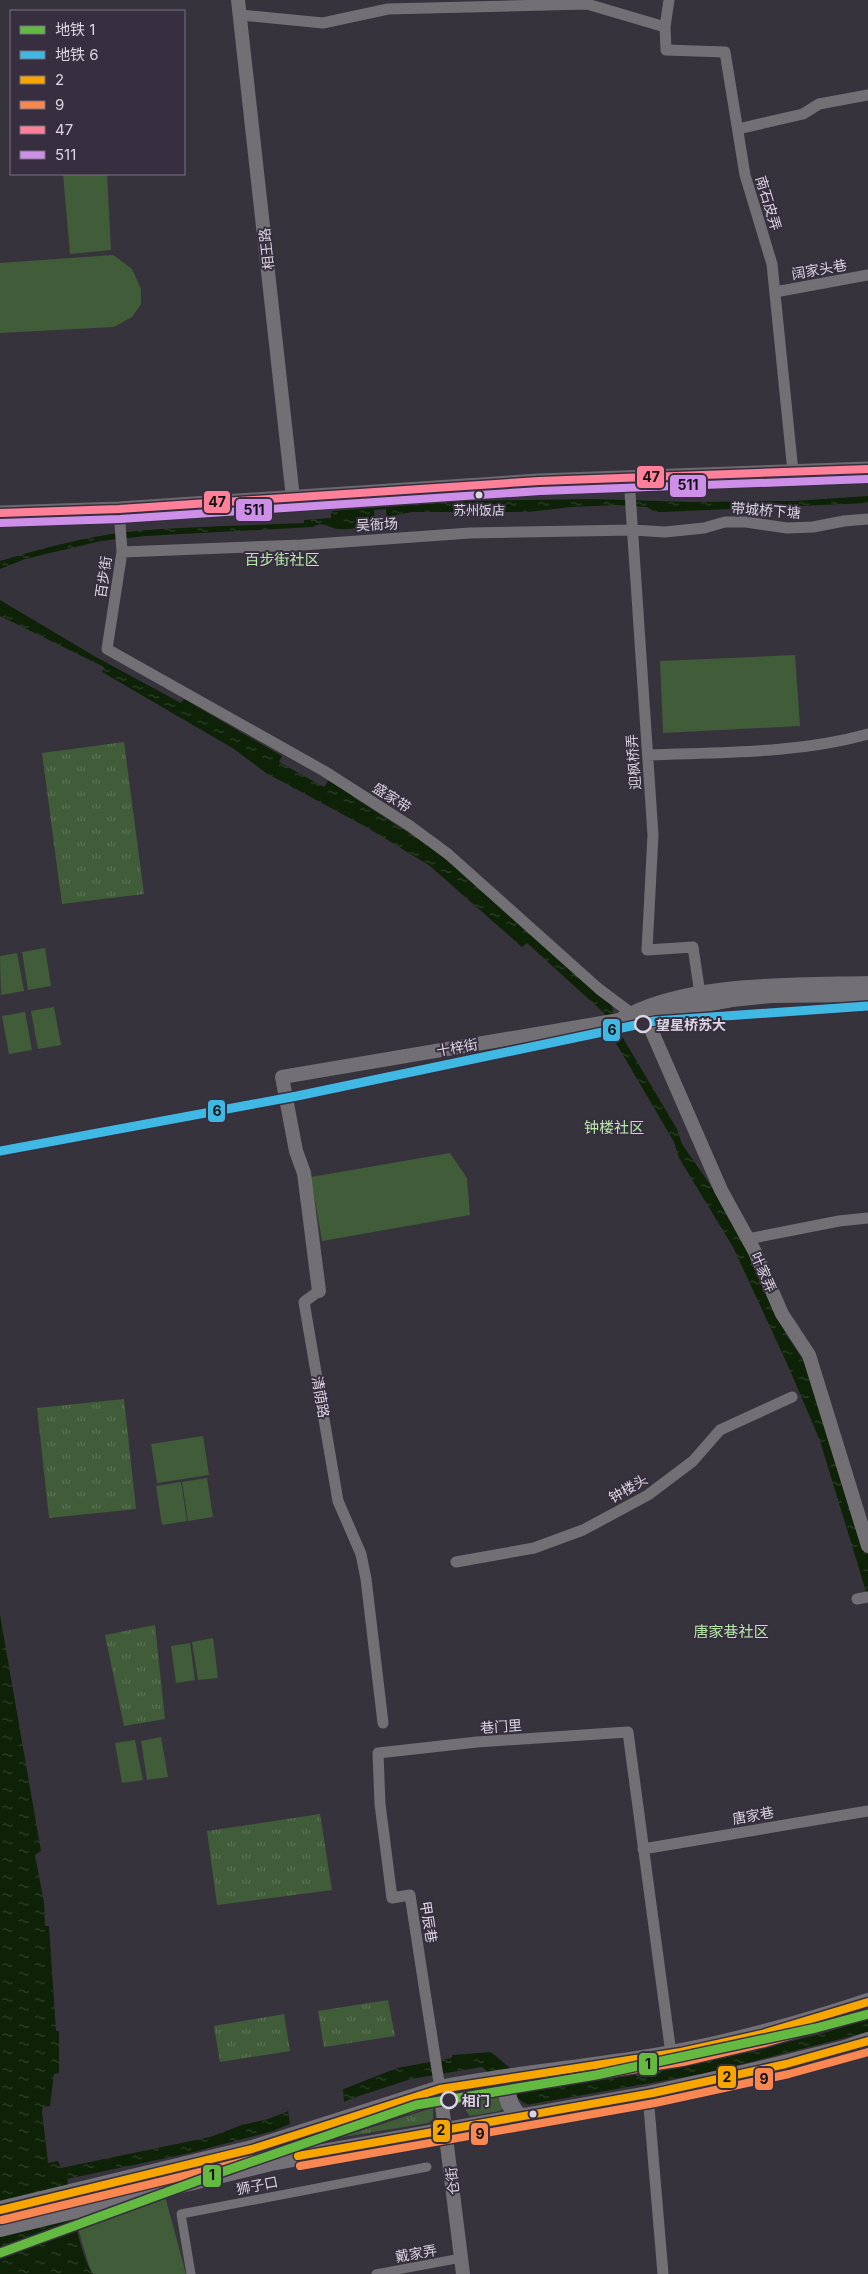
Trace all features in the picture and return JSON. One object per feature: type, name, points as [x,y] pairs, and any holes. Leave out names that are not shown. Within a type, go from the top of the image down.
[{"type":"main road","points":[[0,513],[119,509],[505,483],[868,469]]},
{"type":"main road","points":[[0,2228],[252,2150],[439,2084],[515,2081],[671,2054],[728,2042],[868,2002]]},
{"type":"main road","points":[[0,2210],[445,2129],[648,2095],[760,2070],[845,2049],[868,2041]]},
{"type":"main road","points":[[515,2081],[512,2110],[520,2116]]},
{"type":"street","name":"相王路","points":[[238,0],[293,498]]},
{"type":"street","name":"南石皮弄","points":[[669,0],[665,27],[666,50],[725,52],[745,175],[772,264],[792,472]]},
{"type":"street","points":[[240,15],[323,23],[388,8],[587,4],[665,27]]},
{"type":"street","points":[[738,130],[803,114],[819,104],[868,95]]},
{"type":"street","name":"阔家头巷","points":[[775,292],[868,275]]},
{"type":"street","name":"迎枫桥弄","points":[[628,478],[653,835],[647,950],[693,947],[700,994]]},
{"type":"street","name":"百步街","points":[[107,649],[121,546],[119,509]]},
{"type":"street","name":"带城桥下塘","points":[[633,530],[666,532],[704,528],[724,522],[746,522],[787,528],[813,527],[868,519]]},
{"type":"street","name":"吴衙场","points":[[121,546],[302,545],[470,533],[633,530]]},
{"type":"street","name":"盛家带","points":[[107,649],[324,771],[410,826],[448,854],[599,988],[624,1016]]},
{"type":"street","points":[[648,755],[795,749],[842,741],[868,734]]},
{"type":"street","name":"十梓街","points":[[282,1077],[604,1023],[653,1005],[700,994],[761,986],[868,983]]},
{"type":"street","name":"十梓街","points":[[624,1016],[644,1016],[732,1000],[771,996],[868,995]]},
{"type":"street","name":"叶家弄","points":[[624,1016],[650,1028],[721,1190],[748,1239],[782,1314],[809,1355],[868,1546]]},
{"type":"street","name":"清荫路","points":[[282,1077],[296,1151],[304,1172],[318,1292],[304,1302],[338,1502],[361,1554],[366,1579],[384,1723]]},
{"type":"street","points":[[748,1239],[839,1221],[868,1218]]},
{"type":"street","name":"钟楼头","points":[[456,1562],[534,1548],[583,1530],[648,1495],[693,1461],[720,1430],[792,1397]]},
{"type":"street","name":"巷门里","points":[[378,1754],[477,1742],[628,1732],[644,1849]]},
{"type":"street","name":"甲辰巷","points":[[378,1754],[380,1804],[392,1898],[410,1895],[439,2084]]},
{"type":"street","name":"唐家巷","points":[[644,1849],[868,1811]]},
{"type":"street","points":[[644,1849],[671,2054]]},
{"type":"street","name":"仓街","points":[[439,2084],[463,2274]]},
{"type":"street","points":[[648,2095],[663,2274]]},
{"type":"street","name":"狮子口","points":[[190,2274],[181,2214],[427,2167]]},
{"type":"street","name":"戴家弄","points":[[376,2274],[461,2258]]},
{"type":"green space","points":[[63,175],[107,175],[111,250],[70,254]]},
{"type":"green space","points":[[113,255],[132,269],[141,289],[141,304],[132,317],[114,327],[0,333],[0,263]]},
{"type":"green space","points":[[795,655],[800,726],[663,733],[660,661]]},
{"type":"green space","points":[[124,742],[144,894],[62,904],[42,753]]},
{"type":"green space","points":[[45,948],[51,986],[28,990],[22,952]]},
{"type":"green space","points":[[17,953],[24,991],[1,995],[0,956]]},
{"type":"green space","points":[[54,1007],[61,1045],[38,1049],[31,1011]]},
{"type":"green space","points":[[25,1012],[32,1050],[9,1054],[2,1016]]},
{"type":"green space","points":[[450,1153],[467,1178],[470,1215],[322,1241],[311,1177]]},
{"type":"green space","points":[[124,1399],[136,1509],[49,1518],[37,1408]]},
{"type":"green space","points":[[203,1436],[209,1475],[157,1483],[151,1444]]},
{"type":"green space","points":[[207,1478],[213,1517],[188,1521],[182,1482]]},
{"type":"green space","points":[[181,1482],[187,1521],[162,1525],[156,1486]]},
{"type":"green space","points":[[155,1625],[165,1719],[124,1726],[105,1635]]},
{"type":"green space","points":[[213,1638],[218,1678],[198,1680],[192,1642]]},
{"type":"green space","points":[[190,1643],[195,1680],[176,1683],[171,1646]]},
{"type":"green space","points":[[161,1737],[168,1777],[147,1780],[141,1741]]},
{"type":"green space","points":[[135,1740],[143,1780],[122,1783],[115,1743]]},
{"type":"green space","points":[[320,1814],[332,1890],[217,1905],[207,1831]]},
{"type":"green space","points":[[388,2000],[395,2036],[324,2047],[318,2011]]},
{"type":"green space","points":[[284,2014],[290,2051],[220,2062],[214,2026]]},
{"type":"green space","points":[[498,2087],[502,2090],[504,2107],[500,2111],[470,2116],[464,2104],[465,2092]]},
{"type":"green space","points":[[430,2101],[433,2103],[433,2119],[428,2123],[319,2141],[317,2136]]},
{"type":"green space","points":[[165,2196],[186,2274],[93,2274],[75,2218]]},
{"type":"water","points":[[868,496],[868,503],[663,512],[655,512],[647,507],[617,505],[571,507],[528,512],[412,512],[392,516],[386,523],[351,529],[339,529],[320,524],[313,527],[146,536],[101,541],[25,559],[0,569],[0,561],[94,537],[170,528],[304,523],[304,520],[331,518],[331,511],[463,501],[594,499],[690,502],[794,501]]},
{"type":"water","points":[[0,600],[96,657],[181,703],[184,699],[282,756],[279,762],[324,787],[330,778],[355,792],[353,797],[429,846],[469,877],[611,1002],[617,1028],[677,1129],[682,1144],[742,1231],[786,1334],[803,1360],[826,1415],[868,1554],[868,1598],[820,1441],[789,1368],[733,1247],[679,1158],[674,1142],[613,1038],[604,1013],[527,943],[522,947],[430,866],[368,828],[266,773],[234,749],[102,672],[104,667],[0,616]]},
{"type":"water","points":[[0,1615],[41,1851],[35,1855],[44,1903],[45,1926],[49,1926],[56,2031],[59,2031],[59,2073],[54,2074],[50,2106],[43,2107],[42,2111],[48,2163],[58,2161],[61,2168],[210,2137],[242,2125],[268,2119],[397,2068],[452,2058],[452,2055],[491,2052],[523,2079],[525,2090],[635,2072],[636,2076],[661,2073],[661,2070],[700,2063],[702,2060],[827,2032],[868,2018],[868,2032],[707,2073],[526,2105],[482,2067],[411,2079],[353,2098],[273,2131],[190,2153],[67,2179],[80,2242],[93,2274],[0,2274]]},
{"type":"pier","points":[[386,509],[387,525],[375,526],[374,510]]},
{"type":"pier","points":[[343,2089],[344,2102],[290,2125],[288,2110]]},
{"type":"metro line","name":"6","points":[[0,1151],[297,1096],[655,1021],[868,1006]]},
{"type":"metro line","name":"1","points":[[0,2253],[219,2173],[416,2105],[596,2075],[816,2028],[868,2014]]},
{"type":"transit line","name":"47","points":[[0,513],[119,509],[539,481],[868,469]]},
{"type":"transit line","name":"511","points":[[0,523],[120,519],[540,491],[868,479]]},
{"type":"transit line","name":"2","points":[[0,2210],[252,2149],[440,2089],[681,2052],[762,2034],[868,2002]]},
{"type":"transit line","name":"9","points":[[2,2220],[254,2159],[442,2099],[683,2062],[765,2043],[868,2013]]},
{"type":"transit line","name":"2","points":[[298,2156],[653,2093],[786,2064],[868,2041]]},
{"type":"transit line","name":"9","points":[[300,2166],[655,2103],[789,2074],[868,2052]]},
{"type":"place","name":"苏州饭店","points":[[479,495]]},
{"type":"place","name":"望星桥苏大","points":[[643,1024]]},
{"type":"place","name":"相门","points":[[449,2100]]},
{"type":"district","name":"百步街社区","points":[[282,559]]},
{"type":"district","name":"钟楼社区","points":[[614,1127]]},
{"type":"district","name":"唐家巷社区","points":[[731,1631]]}]
